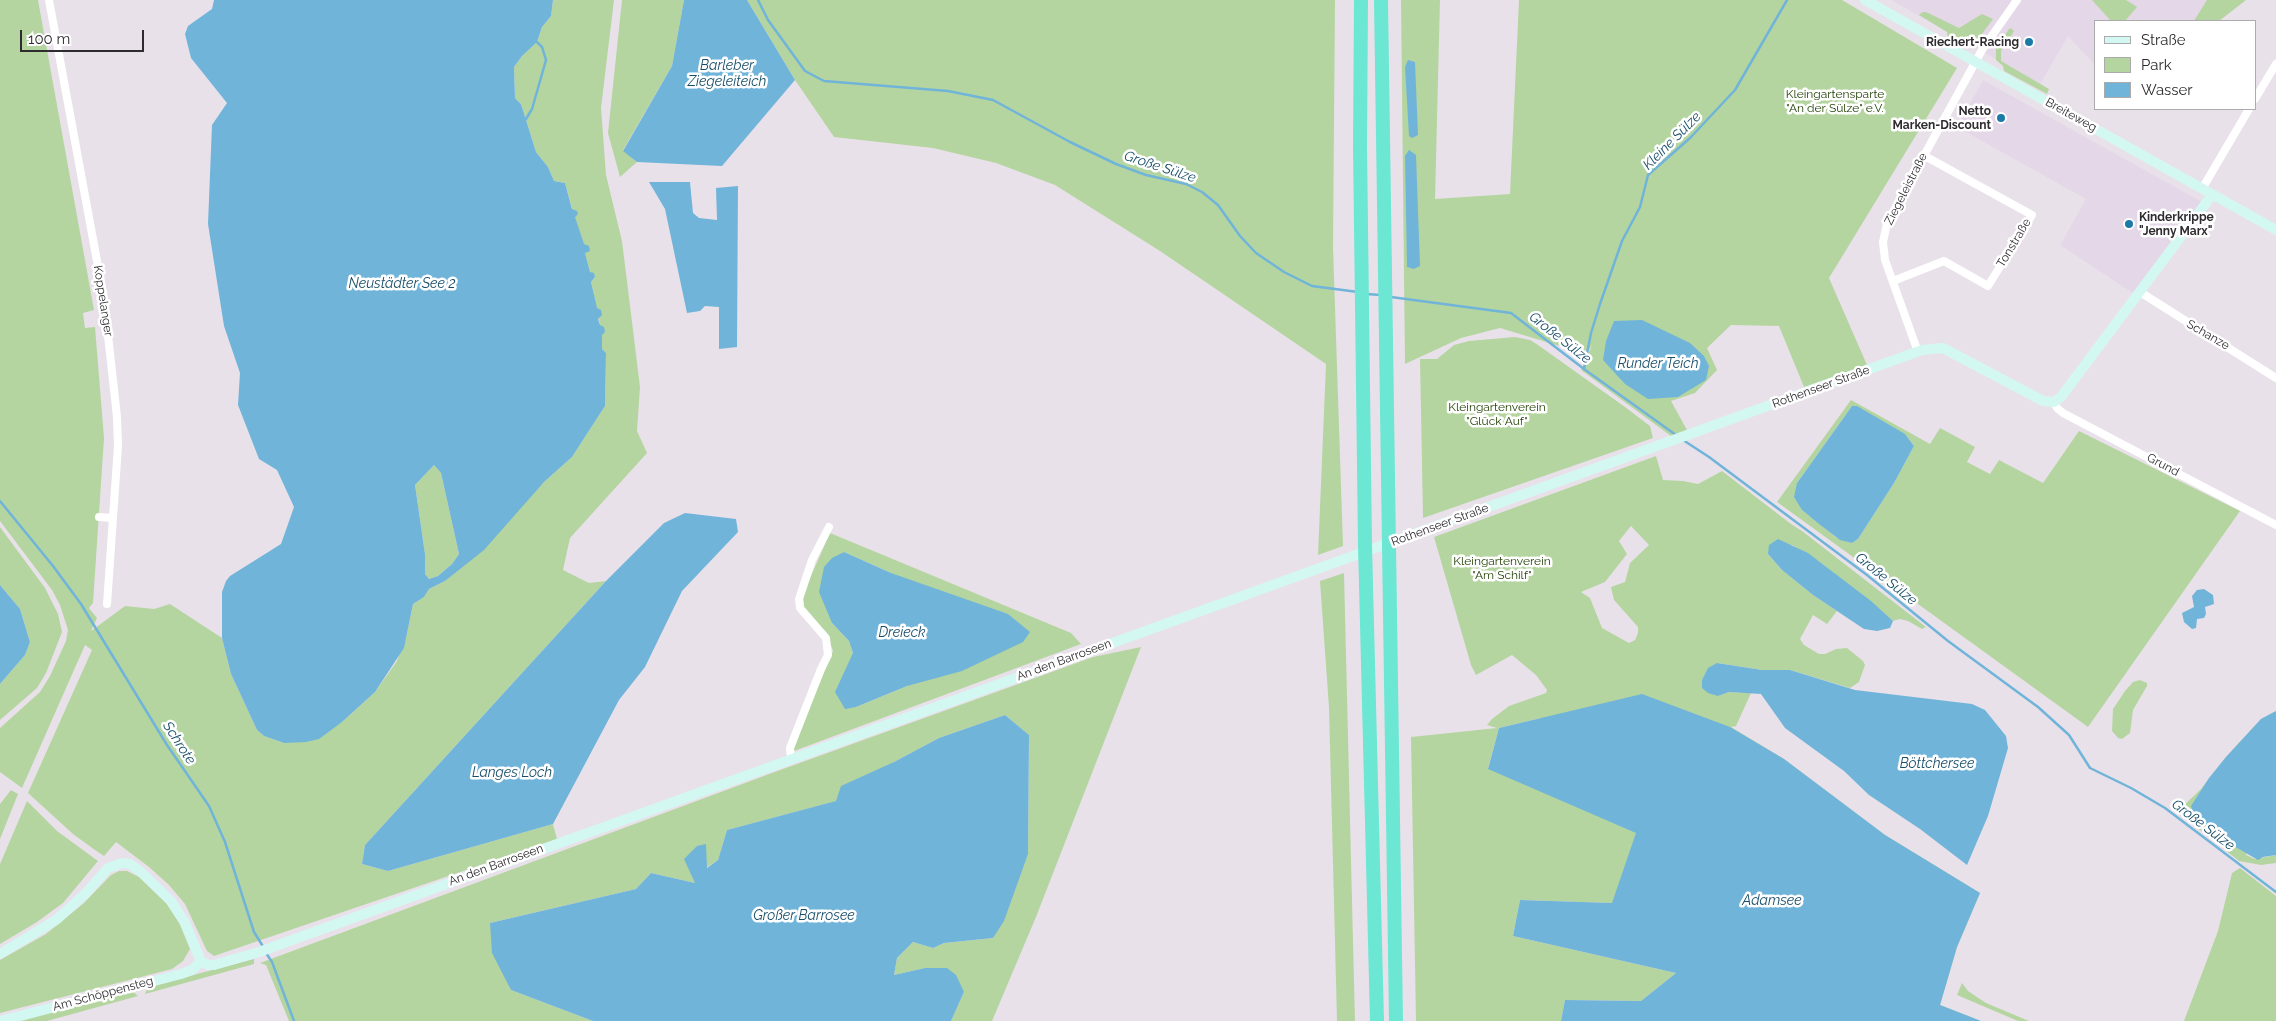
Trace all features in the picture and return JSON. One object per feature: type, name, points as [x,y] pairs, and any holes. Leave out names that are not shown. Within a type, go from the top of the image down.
[{"type":"highway","points":[[1360,0],[1365,545],[1377,1021]]},
{"type":"highway","points":[[1381,0],[1387,321],[1387,537],[1396,1021]]},
{"type":"street","name":"Koppelanger","points":[[49,0],[107,323],[118,427],[107,604]]},
{"type":"street","name":"Breiteweg","points":[[1865,0],[2276,230]]},
{"type":"street","name":"Ziegeleistraße","points":[[1918,352],[1885,260],[1883,242],[1887,223],[1975,62],[2017,0]]},
{"type":"street","points":[[2256,97],[2276,64]]},
{"type":"street","points":[[2202,189],[2248,110]]},
{"type":"street","name":"Tonstraße","points":[[1893,281],[1944,261],[1988,286],[2032,215],[1923,155]]},
{"type":"street","points":[[2054,402],[2061,397],[2212,195]]},
{"type":"street","name":"Schanze","points":[[2140,292],[2276,378]]},
{"type":"street","name":"Rothenseer Straße","points":[[1337,562],[1928,348],[1943,348],[2043,401],[2054,402]]},
{"type":"street","name":"Grund","points":[[2054,402],[2057,408],[2064,413],[2276,525]]},
{"type":"street","points":[[99,517],[112,518]]},
{"type":"street","points":[[791,759],[790,748],[829,650],[826,638],[800,608],[799,600],[812,560],[829,527]]},
{"type":"street","name":"An den Barroseen","points":[[201,961],[208,965],[214,965],[259,952],[1337,562]]},
{"type":"street","points":[[0,954],[56,920],[85,894],[108,868],[122,863],[131,865],[140,871],[171,901],[186,923],[201,961]]},
{"type":"street","name":"Am Schöppensteg","points":[[1,1021],[181,974],[192,970],[201,961]]},
{"type":"shaded area","points":[[1891,0],[2238,0],[2241,4],[2220,20],[2094,20],[2094,64],[2068,36],[2040,84]]},
{"type":"shaded area","points":[[1983,80],[2202,202],[2133,293],[2060,245],[2086,199],[1957,127]]},
{"type":"green space","points":[[0,0],[38,0],[94,310],[83,313],[85,328],[95,327],[104,438],[93,603],[89,608],[97,618],[91,631],[125,606],[154,609],[170,604],[222,638],[231,674],[257,730],[264,736],[284,743],[342,722],[375,692],[397,661],[406,638],[413,604],[424,597],[429,589],[445,581],[544,482],[572,457],[605,406],[606,353],[602,349],[602,335],[591,282],[595,277],[590,272],[565,183],[554,181],[548,167],[536,152],[521,104],[515,98],[514,67],[522,56],[537,42],[542,27],[551,16],[553,0],[614,0],[601,108],[606,175],[622,241],[640,387],[637,431],[647,453],[570,538],[563,570],[589,583],[606,581],[365,845],[362,864],[388,871],[553,824],[557,839],[214,956],[207,951],[185,904],[169,885],[149,867],[116,842],[104,856],[73,834],[28,793],[92,650],[85,645],[22,788],[0,772],[0,728],[40,692],[50,676],[66,641],[68,630],[60,605],[52,590],[0,521]]},
{"type":"green space","points":[[622,0],[684,0],[672,66],[623,150],[637,162],[620,177],[608,133]]},
{"type":"green space","points":[[747,0],[1335,0],[1333,247],[1343,546],[1318,555],[1326,364],[1160,251],[1055,185],[996,163],[933,148],[834,137],[795,80]]},
{"type":"green space","name":"Kleingartensparte \"An der Sülze\" e.V.","points":[[1401,0],[1440,0],[1435,199],[1510,194],[1519,0],[1842,0],[1957,68],[1829,278],[1867,365],[1804,387],[1779,326],[1731,325],[1707,348],[1717,370],[1695,393],[1671,401],[1687,430],[1671,436],[1581,370],[1592,345],[1586,354],[1500,328],[1461,338],[1405,364]]},
{"type":"green space","points":[[2092,0],[2126,0],[2137,7],[2126,20],[2110,20]]},
{"type":"green space","points":[[2207,0],[2246,0],[2220,20],[2195,20]]},
{"type":"green space","points":[[1923,12],[1959,28],[1982,14],[1993,19],[1982,34],[1968,43],[1948,39],[1947,32],[1919,15]]},
{"type":"green space","points":[[2010,28],[2014,31],[2001,51],[2001,61],[2049,89],[2047,94],[2004,71],[2003,66],[1996,60],[1996,47]]},
{"type":"green space","name":"Kleingartenverein \"Glück Auf\"","points":[[1515,337],[1530,340],[1538,345],[1625,407],[1650,426],[1653,438],[1423,518],[1420,359],[1437,359],[1454,345],[1469,341]]},
{"type":"green space","points":[[1851,400],[1930,444],[1940,428],[1975,447],[1967,462],[1990,474],[1999,460],[2043,483],[2079,431],[2240,511],[2088,727],[1777,502]],"holes":[[[1852,406],[1908,438],[1914,446],[1894,483],[1858,539],[1852,543],[1837,538],[1802,510],[1797,483]]]},
{"type":"green space","name":"Kleingartenverein \"Am Schilf\"","points":[[1656,456],[1663,480],[1698,484],[1722,471],[1926,627],[1922,629],[1900,619],[1893,621],[1821,563],[1792,545],[1768,554],[1782,570],[1813,595],[1837,611],[1827,624],[1813,615],[1800,639],[1804,645],[1819,654],[1847,648],[1863,661],[1865,665],[1859,682],[1850,688],[1790,670],[1762,670],[1717,663],[1718,696],[1729,692],[1751,693],[1736,726],[1731,727],[1784,759],[1885,835],[1980,893],[1957,947],[1940,1005],[1981,1021],[1612,903],[1520,900],[1513,936],[1676,973],[1641,1001],[1565,1000],[1561,1021],[1416,1021],[1411,737],[1497,728],[1487,725],[1509,706],[1546,693],[1547,690],[1536,675],[1512,655],[1476,675],[1471,665],[1434,537]],"holes":[[[1631,526],[1649,545],[1630,563],[1625,582],[1611,587],[1614,600],[1638,627],[1635,640],[1629,643],[1602,628],[1590,598],[1581,592],[1605,582],[1627,554],[1619,541]],[[1541,718],[1488,768],[1499,728]]]},
{"type":"green space","points":[[434,465],[441,473],[459,554],[452,564],[438,576],[429,579],[425,574],[425,554],[415,485]]},
{"type":"green space","points":[[0,527],[45,588],[58,614],[62,632],[46,673],[37,688],[0,720],[0,684],[25,655],[30,642],[20,609],[0,585]]},
{"type":"green space","points":[[830,533],[1071,633],[1081,644],[794,751],[793,746],[833,651],[827,634],[804,608],[803,594]],"holes":[[[844,552],[891,573],[907,686],[856,707],[853,653],[849,641],[832,623]]]},
{"type":"green space","points":[[1344,573],[1355,1021],[1337,1021],[1329,708],[1320,581]]},
{"type":"green space","points":[[1141,647],[1036,917],[992,1021],[951,1021],[964,992],[925,968],[894,975],[897,958],[913,942],[933,948],[944,943],[993,938],[1028,854],[1029,735],[1005,715],[939,738],[894,762],[837,801],[727,830],[718,860],[706,868],[695,883],[651,873],[636,889],[490,923],[511,990],[593,1021],[289,1021],[266,965],[260,963],[772,773],[1093,657]]},
{"type":"green space","points":[[2140,680],[2147,683],[2147,686],[2133,710],[2130,733],[2122,739],[2118,738],[2112,731],[2113,709],[2133,682]]},
{"type":"green space","points":[[2276,711],[2276,754],[2246,855],[2255,859],[2276,855],[2276,863],[2261,865],[2239,861],[2186,819],[2179,810],[2201,789],[2226,757],[2261,719]]},
{"type":"green space","points":[[11,790],[18,794],[0,839],[0,804]]},
{"type":"green space","points":[[27,801],[57,831],[98,861],[63,903],[37,922],[0,944],[0,864]]},
{"type":"green space","points":[[2240,868],[2276,896],[2276,1021],[2184,1021],[2218,931],[2232,873]]},
{"type":"green space","points":[[119,871],[127,871],[139,877],[166,903],[179,922],[190,949],[183,961],[172,969],[0,1013],[0,960],[46,934],[84,903],[111,875]]},
{"type":"green space","points":[[254,959],[254,964],[145,994],[148,987]]},
{"type":"green space","points":[[1962,983],[1968,991],[1986,1003],[2029,1021],[2018,1021],[1957,995]]},
{"type":"green space","points":[[132,991],[138,996],[47,1021],[16,1021]]},
{"type":"water","name":"Neustädter See 2","points":[[214,0],[553,0],[551,16],[542,27],[537,42],[522,56],[514,67],[515,98],[521,104],[536,152],[548,167],[554,181],[565,183],[572,209],[577,211],[578,214],[575,217],[584,244],[589,246],[590,251],[585,253],[590,272],[594,273],[595,277],[591,282],[597,308],[601,310],[602,315],[598,319],[605,332],[602,335],[602,349],[606,353],[605,406],[572,457],[544,482],[484,550],[445,581],[429,589],[424,597],[413,604],[404,648],[375,692],[342,722],[319,739],[306,742],[284,743],[264,736],[257,730],[231,674],[222,638],[222,592],[226,581],[230,576],[281,544],[294,507],[277,470],[259,459],[238,405],[240,373],[224,326],[208,224],[212,125],[227,103],[191,58],[185,34],[188,26],[212,9]],"holes":[[[434,465],[441,473],[459,554],[452,564],[438,576],[429,579],[425,574],[425,554],[415,485]]]},
{"type":"water","name":"Barleber Ziegeleiteich","points":[[684,0],[747,0],[795,80],[722,166],[637,162],[623,151],[672,66]]},
{"type":"water","points":[[1408,60],[1415,62],[1418,135],[1412,138],[1409,136],[1405,67]]},
{"type":"water","points":[[1409,150],[1416,155],[1420,266],[1414,269],[1407,267],[1405,156]]},
{"type":"water","points":[[649,182],[690,182],[693,213],[699,218],[717,220],[716,188],[738,186],[737,347],[719,349],[719,307],[705,306],[700,311],[687,313],[665,209]]},
{"type":"water","name":"Runder Teich","points":[[1642,320],[1690,343],[1704,356],[1709,366],[1706,380],[1678,397],[1648,399],[1625,384],[1603,360],[1606,341],[1614,321]]},
{"type":"water","points":[[1852,406],[1857,406],[1905,434],[1914,446],[1894,483],[1858,539],[1852,543],[1840,540],[1819,524],[1802,510],[1794,497],[1797,483]]},
{"type":"water","name":"Langes Loch","points":[[685,513],[736,519],[738,532],[682,591],[645,667],[619,700],[553,824],[388,871],[362,864],[365,845],[606,581],[664,523]]},
{"type":"water","points":[[1778,539],[1808,553],[1871,601],[1893,621],[1890,628],[1877,631],[1864,629],[1813,595],[1782,570],[1768,554],[1769,545]]},
{"type":"water","name":"Dreieck","points":[[844,552],[891,573],[1008,614],[1030,632],[1023,642],[962,671],[907,686],[856,707],[845,709],[835,692],[853,653],[849,641],[832,623],[819,592],[824,567],[832,558]]},
{"type":"water","points":[[0,585],[20,609],[30,642],[25,655],[0,684]]},
{"type":"water","points":[[2204,589],[2213,595],[2214,604],[2205,607],[2206,614],[2204,618],[2197,619],[2196,628],[2192,629],[2184,622],[2182,613],[2194,607],[2192,596],[2197,590]]},
{"type":"water","name":"Böttchersee","points":[[1717,663],[1762,670],[1790,670],[1855,690],[1972,704],[1985,710],[2006,736],[2008,748],[1988,816],[1967,865],[1920,829],[1869,795],[1844,771],[1785,728],[1761,694],[1729,692],[1718,696],[1708,693],[1702,688],[1702,680],[1708,668]]},
{"type":"water","name":"Adamsee","points":[[1642,694],[1730,727],[1784,759],[1885,835],[1980,893],[1957,947],[1940,1005],[1981,1021],[1561,1021],[1565,1000],[1641,1001],[1676,973],[1513,936],[1520,900],[1612,903],[1636,833],[1488,769],[1499,728]]},
{"type":"water","points":[[2276,711],[2276,855],[2263,857],[2258,860],[2227,842],[2193,813],[2191,806],[2209,778],[2226,757],[2261,719]]},
{"type":"water","name":"Großer Barrosee","points":[[1005,715],[1029,735],[1028,854],[1004,921],[993,938],[944,943],[933,948],[913,942],[897,958],[894,975],[925,968],[947,968],[956,975],[964,992],[951,1021],[593,1021],[511,990],[492,953],[490,923],[636,889],[651,873],[695,883],[684,859],[697,846],[706,844],[707,868],[718,860],[727,830],[836,801],[841,786],[894,762],[939,738]]},
{"type":"waterway","name":"Große Sülze","points":[[758,0],[768,20],[805,71],[824,81],[948,91],[993,100],[1070,142],[1116,164],[1146,175],[1186,184],[1202,192],[1218,205],[1240,236],[1256,253],[1284,272],[1312,286],[1358,292]]},
{"type":"waterway","name":"Kleine Sülze","points":[[1584,369],[1591,333],[1600,304],[1622,241],[1640,207],[1648,175],[1690,138],[1735,90],[1787,0]]},
{"type":"waterway","points":[[526,119],[532,109],[546,60],[542,47],[537,42]]},
{"type":"waterway","name":"Große Sülze","points":[[1366,294],[1381,295]]},
{"type":"waterway","name":"Große Sülze","points":[[1391,297],[1511,313],[1584,369],[1676,435]]},
{"type":"waterway","name":"Große Sülze","points":[[1683,440],[1709,457],[1867,575],[1948,641],[2038,707],[2069,735],[2090,768],[2131,788],[2165,808],[2276,892]]},
{"type":"waterway","name":"Schrote","points":[[0,501],[81,604],[167,745],[209,806],[225,842],[254,932],[264,948]]},
{"type":"waterway","name":"Schrote","points":[[266,953],[272,962],[294,1021]]},
{"type":"place","name":"Riechert-Racing","points":[[2029,42]]},
{"type":"place","name":"Netto Marken-Discount","points":[[2001,118]]},
{"type":"place","name":"Kinderkrippe \"Jenny Marx\"","points":[[2129,224]]}]
